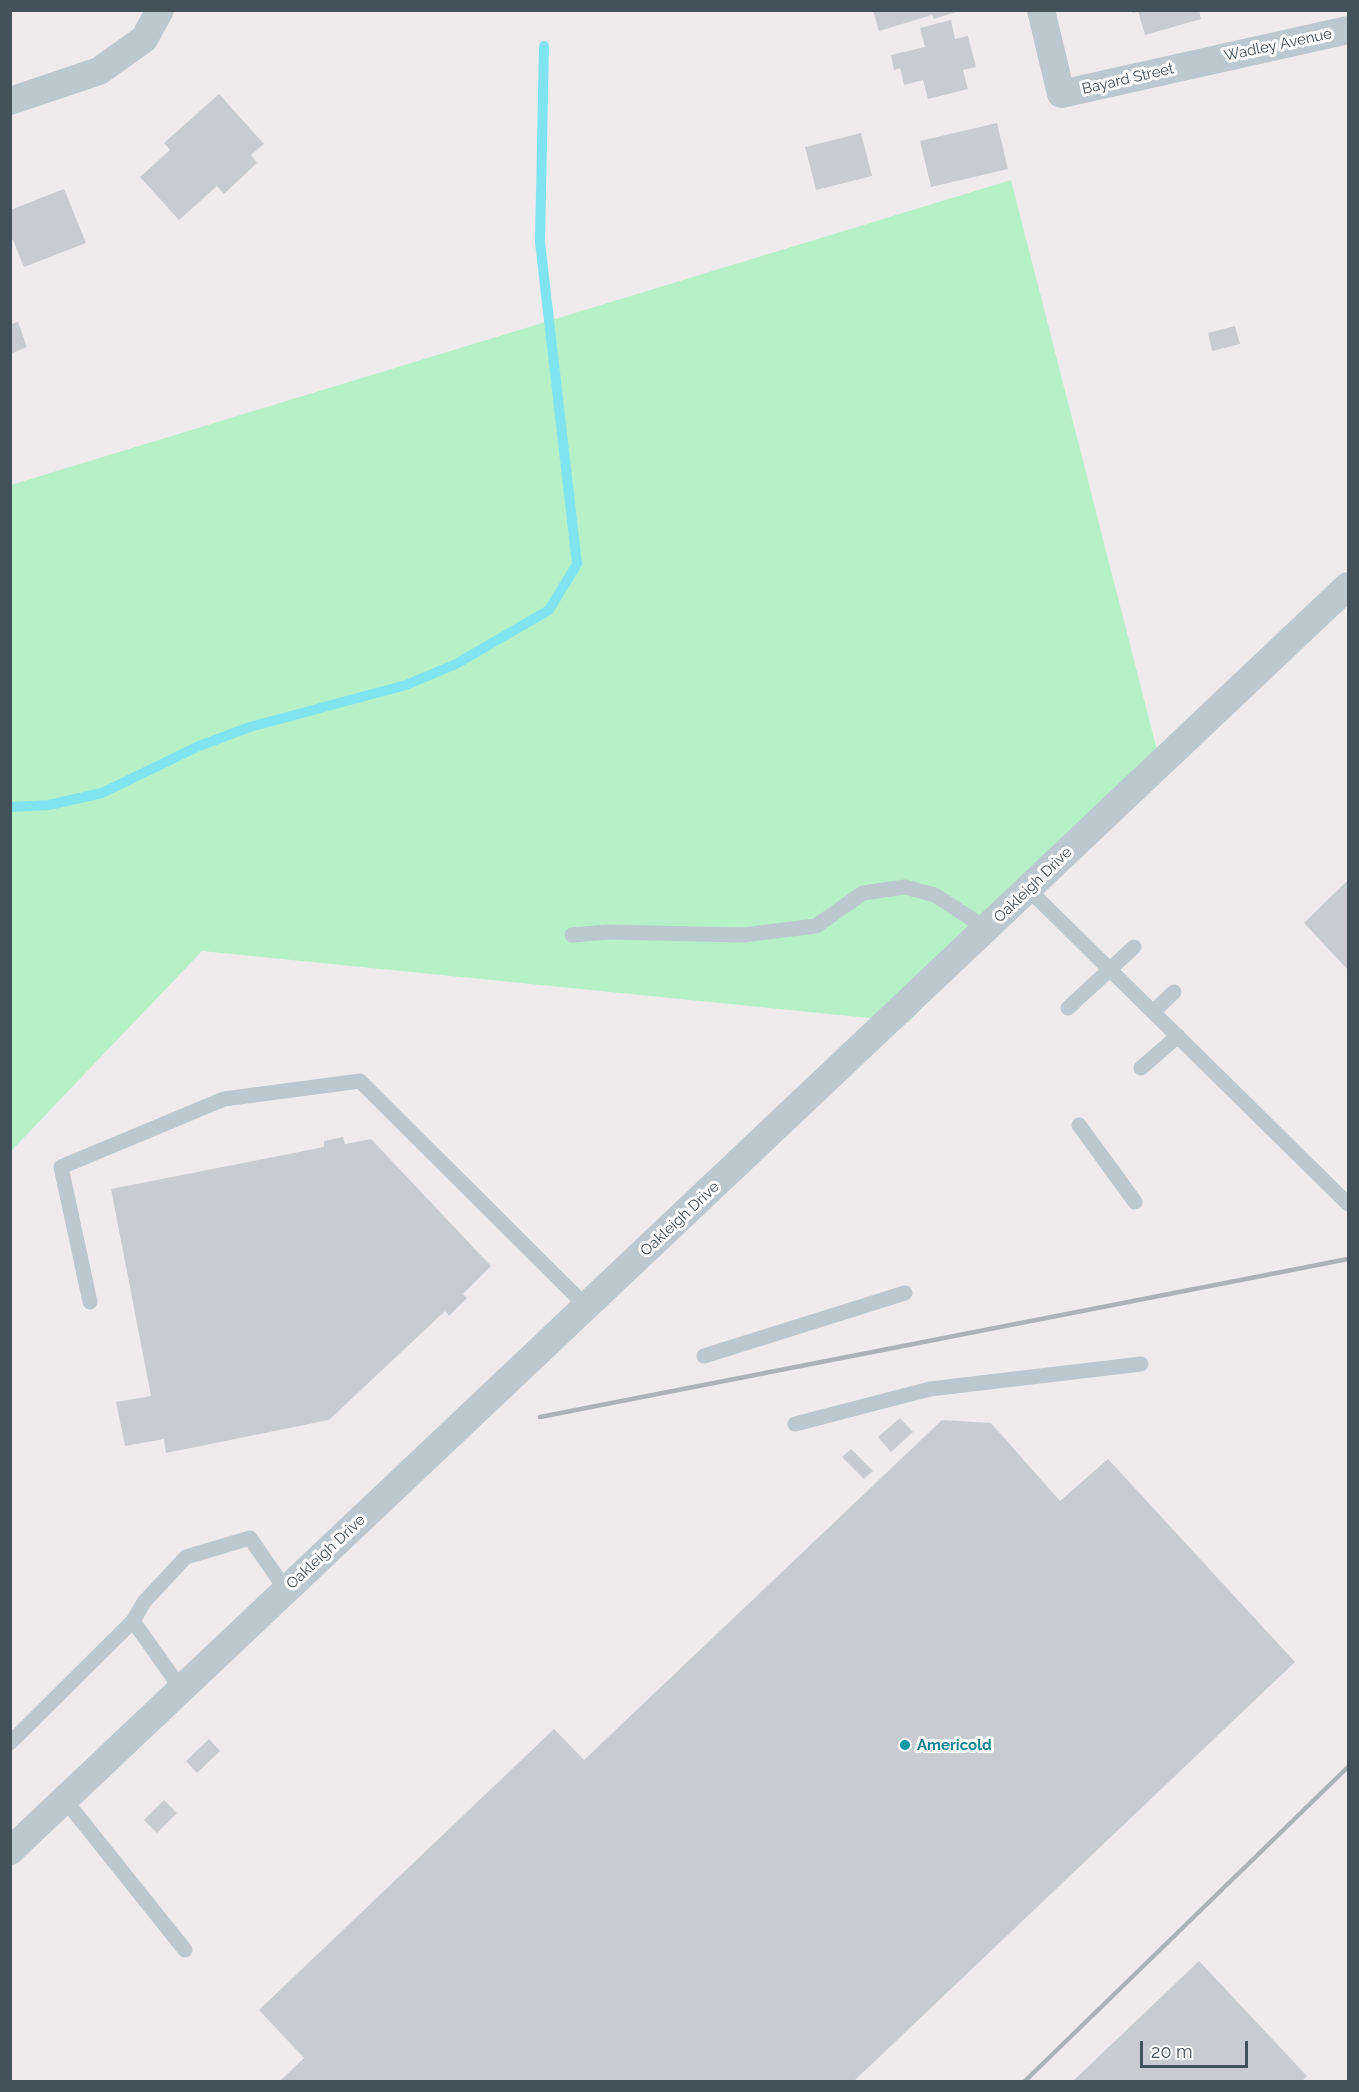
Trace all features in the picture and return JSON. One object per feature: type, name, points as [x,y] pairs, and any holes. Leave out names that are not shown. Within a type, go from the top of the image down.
[{"type":"street","points":[[10,101],[99,71],[144,39],[160,10]]},
{"type":"street","name":"Bayard Street","points":[[1041,10],[1062,94],[1207,61]]},
{"type":"street","name":"Wadley Avenue","points":[[1207,61],[1348,30]]},
{"type":"street","name":"Oakleigh Drive","points":[[10,1851],[1348,586]]},
{"type":"lane","points":[[572,935],[608,932],[743,935],[816,926],[863,893],[905,887],[935,895],[987,929]]},
{"type":"lane","points":[[1028,889],[1348,1204]]},
{"type":"lane","points":[[1068,1008],[1134,947]]},
{"type":"lane","points":[[1153,1012],[1174,992]]},
{"type":"lane","points":[[1141,1068],[1178,1036]]},
{"type":"lane","points":[[90,1302],[61,1167],[224,1099],[360,1081],[587,1307]]},
{"type":"lane","points":[[1079,1125],[1135,1202]]},
{"type":"lane","points":[[704,1356],[905,1293]]},
{"type":"lane","points":[[795,1424],[930,1389],[1141,1364]]},
{"type":"lane","points":[[10,1743],[133,1621],[144,1602],[186,1557],[250,1538],[286,1590]]},
{"type":"lane","points":[[133,1621],[182,1690]]},
{"type":"lane","points":[[64,1800],[185,1950]]},
{"type":"green space","points":[[1011,180],[1157,750],[909,1022],[202,951],[11,1151],[11,485]]},
{"type":"building","points":[[873,10],[959,11],[934,19],[932,15],[879,31]]},
{"type":"building","points":[[1132,10],[1199,10],[1201,19],[1145,35],[1138,11],[1133,13]]},
{"type":"building","points":[[951,20],[955,39],[968,36],[976,67],[963,70],[968,89],[928,99],[923,80],[904,85],[900,68],[894,70],[891,55],[925,47],[920,28]]},
{"type":"building","points":[[219,94],[264,144],[251,155],[257,163],[224,194],[217,186],[179,220],[140,177],[170,150],[164,143]]},
{"type":"building","points":[[997,123],[1008,169],[931,187],[920,141]]},
{"type":"building","points":[[861,133],[872,176],[816,190],[805,147]]},
{"type":"building","points":[[64,189],[86,243],[24,267],[13,240],[10,241],[10,210]]},
{"type":"building","points":[[18,322],[27,347],[10,354],[10,324]]},
{"type":"building","points":[[1235,326],[1240,344],[1212,351],[1208,333]]},
{"type":"building","points":[[1348,880],[1348,970],[1304,923]]},
{"type":"building","points":[[343,1137],[345,1144],[371,1139],[491,1266],[463,1294],[467,1298],[449,1316],[445,1311],[329,1420],[166,1453],[164,1439],[125,1446],[116,1402],[151,1396],[111,1189],[324,1147],[324,1141]]},
{"type":"building","points":[[900,1418],[913,1432],[891,1452],[878,1437]]},
{"type":"building","name":"Americold","points":[[942,1420],[991,1423],[1060,1501],[1108,1459],[1295,1662],[853,2082],[279,2082],[304,2058],[259,2010],[554,1729],[584,1760]]},
{"type":"building","points":[[851,1449],[873,1471],[864,1479],[842,1457]]},
{"type":"building","points":[[209,1739],[220,1751],[197,1773],[186,1761]]},
{"type":"building","points":[[164,1800],[177,1813],[157,1833],[144,1820]]},
{"type":"building","points":[[1199,1961],[1307,2076],[1301,2082],[1072,2082]]},
{"type":"waterway","points":[[10,807],[49,805],[102,793],[199,746],[250,727],[406,685],[456,664],[549,610],[577,564],[540,242],[544,46]]},
{"type":"railway","points":[[540,1417],[1348,1259]]},
{"type":"railway","points":[[1024,2082],[1348,1767]]},
{"type":"place","name":"Americold","points":[[905,1745]]}]
